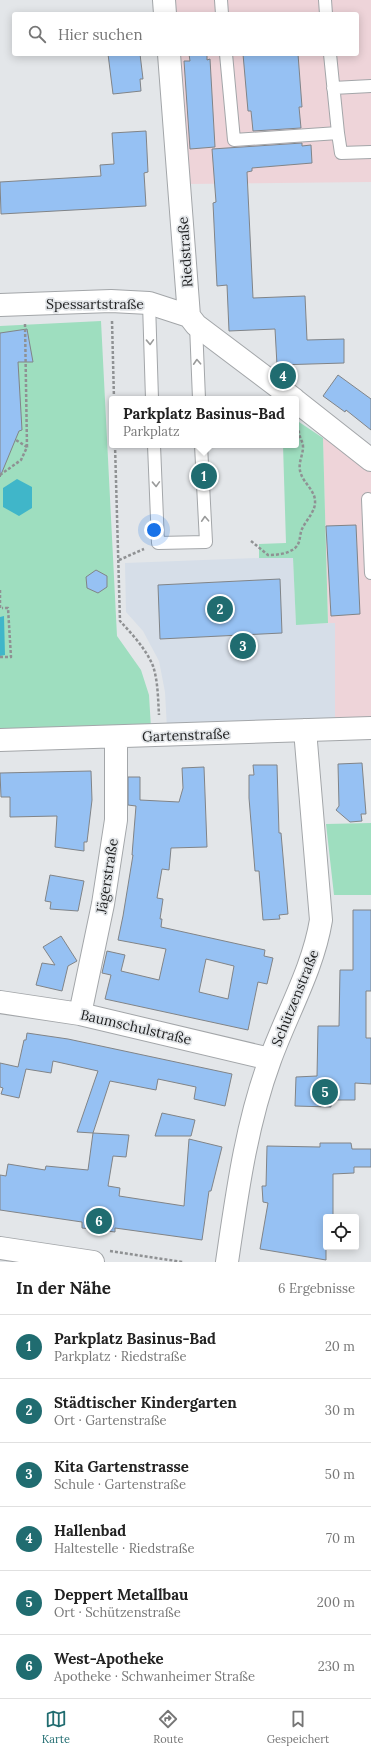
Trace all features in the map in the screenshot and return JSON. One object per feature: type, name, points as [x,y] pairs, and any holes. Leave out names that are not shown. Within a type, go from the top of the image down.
[{"type":"street","points":[[164,0],[165,12]]},
{"type":"street","name":"Riedstraße","points":[[169,56],[192,321]]},
{"type":"street","name":"Spessartstraße","points":[[0,306],[111,301],[148,303],[192,321]]},
{"type":"street","points":[[192,321],[290,396]]},
{"type":"street","points":[[299,403],[371,460]]},
{"type":"street","name":"Gartenstraße","points":[[0,740],[371,728]]},
{"type":"street","name":"Schützenstraße","points":[[227,1262],[243,1156],[255,1106],[270,1059],[317,942],[321,920],[305,730]]},
{"type":"street","name":"Jägerstraße","points":[[80,1014],[103,904],[116,820],[116,737]]},
{"type":"street","name":"Baumschulstraße","points":[[0,1002],[80,1014],[270,1059]]},
{"type":"street","points":[[0,1248],[45,1259],[93,1262]]},
{"type":"lane","points":[[221,0],[222,12]]},
{"type":"lane","points":[[325,0],[326,12]]},
{"type":"lane","points":[[226,56],[234,140],[338,134]]},
{"type":"lane","points":[[330,56],[341,153],[371,152]]},
{"type":"lane","points":[[334,88],[371,86]]},
{"type":"lane","points":[[148,303],[152,396]]},
{"type":"lane","points":[[192,321],[199,396]]},
{"type":"lane","points":[[154,448],[158,543],[206,542],[201,448]]},
{"type":"lane","points":[[368,500],[371,573]]},
{"type":"path","points":[[111,301],[114,396]]},
{"type":"path","points":[[0,475],[21,460],[27,447],[24,370],[25,304]]},
{"type":"path","points":[[299,428],[317,417]]},
{"type":"path","points":[[251,541],[268,555],[294,550],[299,544],[302,529],[314,509],[316,501],[314,494],[300,473],[299,467],[303,446],[299,436]]},
{"type":"path","points":[[16,440],[27,447]]},
{"type":"path","points":[[115,448],[120,621],[138,640],[153,666],[158,695],[160,736]]},
{"type":"path","points":[[118,560],[158,543]]},
{"type":"path","points":[[0,590],[1,608],[8,608],[10,657],[0,657]]},
{"type":"shaded area","points":[[172,0],[371,0],[371,182],[188,184],[177,56],[359,56],[359,12],[173,12]]},
{"type":"shaded area","points":[[323,438],[369,468],[371,466],[371,723],[335,724],[335,623],[328,623]]},
{"type":"shaded area","points":[[293,558],[296,624],[335,623],[335,724],[167,729],[165,692],[159,661],[143,631],[126,612],[125,563]]},
{"type":"green space","points":[[101,321],[117,636],[141,670],[149,695],[151,728],[0,731],[0,326]]},
{"type":"green space","points":[[299,422],[323,438],[328,623],[296,625],[293,558],[259,558],[259,544],[286,543],[283,448],[299,448]]},
{"type":"green space","points":[[371,823],[371,895],[334,895],[326,824]]},
{"type":"water","points":[[17,479],[32,487],[32,508],[19,516],[3,507],[3,488]]},
{"type":"water","points":[[4,616],[5,655],[0,656],[0,617]]},
{"type":"building","points":[[108,56],[140,56],[143,79],[140,79],[141,91],[113,94]]},
{"type":"building","points":[[189,56],[207,56],[207,60],[210,59],[215,147],[190,149],[184,61],[190,61]]},
{"type":"building","points":[[243,56],[298,56],[302,107],[299,107],[301,128],[253,131],[251,111],[248,111]]},
{"type":"building","points":[[146,131],[148,172],[144,173],[146,206],[1,214],[0,182],[101,176],[100,165],[114,164],[112,133]]},
{"type":"building","points":[[302,143],[302,146],[311,145],[312,163],[252,168],[252,171],[247,172],[253,298],[305,296],[307,340],[344,339],[344,363],[277,365],[275,329],[229,331],[227,285],[217,286],[213,203],[216,202],[212,149]]},
{"type":"building","points":[[27,329],[33,362],[18,362],[22,430],[19,431],[0,477],[0,333]]},
{"type":"building","points":[[338,375],[371,399],[371,430],[346,410],[345,412],[323,396]]},
{"type":"building","points":[[356,525],[360,614],[331,616],[326,526]]},
{"type":"building","points":[[96,570],[107,576],[107,587],[98,593],[87,588],[86,577]]},
{"type":"building","points":[[280,579],[282,633],[160,639],[158,585]]},
{"type":"building","points":[[362,763],[366,814],[361,814],[362,821],[350,822],[336,810],[339,806],[338,764]]},
{"type":"building","points":[[253,765],[277,765],[279,833],[281,833],[288,914],[279,915],[280,919],[263,920],[259,871],[255,871],[249,798],[249,775],[254,775]]},
{"type":"building","points":[[204,767],[207,847],[171,848],[169,870],[162,869],[157,898],[163,899],[160,919],[162,919],[161,927],[265,950],[264,956],[273,958],[267,984],[258,982],[248,1030],[105,999],[111,975],[102,973],[107,951],[125,955],[121,971],[159,980],[166,949],[118,940],[133,855],[136,806],[128,805],[128,777],[140,777],[140,800],[179,802],[183,788],[182,768]],"holes":[[[206,959],[234,966],[228,999],[199,992]]]},
{"type":"building","points":[[91,771],[92,800],[87,842],[84,842],[84,851],[55,847],[57,816],[10,817],[10,797],[1,797],[0,773]]},
{"type":"building","points":[[50,875],[84,881],[78,911],[50,909],[51,902],[45,901]]},
{"type":"building","points":[[353,910],[371,910],[371,991],[366,991],[366,1038],[371,1038],[371,1084],[355,1083],[355,1100],[331,1100],[331,1107],[295,1106],[296,1077],[317,1076],[318,1026],[339,1026],[340,970],[353,970]]},
{"type":"building","points":[[61,936],[77,961],[68,966],[62,991],[36,985],[42,963],[55,965],[43,947]]},
{"type":"building","points":[[27,1033],[68,1039],[232,1074],[225,1106],[194,1099],[196,1087],[158,1079],[156,1090],[110,1081],[93,1133],[77,1132],[98,1071],[53,1061],[51,1073],[26,1069],[19,1098],[1,1094],[3,1088],[0,1087],[0,1063],[18,1067]]},
{"type":"building","points":[[162,1113],[195,1120],[191,1136],[155,1136]]},
{"type":"building","points":[[93,1133],[129,1135],[126,1157],[113,1156],[108,1186],[120,1188],[119,1196],[184,1206],[189,1139],[222,1147],[211,1191],[209,1191],[202,1240],[115,1228],[115,1232],[82,1228],[82,1222],[0,1210],[0,1175],[6,1176],[8,1164],[45,1170],[46,1166],[88,1170]]},
{"type":"building","points":[[320,1143],[351,1143],[352,1149],[371,1149],[371,1167],[354,1167],[354,1173],[333,1174],[333,1214],[323,1214],[323,1250],[326,1250],[326,1260],[260,1249],[268,1203],[263,1202],[262,1186],[266,1186],[267,1146],[320,1147]]},
{"type":"place","name":"Hallenbad","points":[[283,376]]},
{"type":"place","name":"Parkplatz Basinus-Bad","points":[[204,476]]},
{"type":"place","name":"Städtischer Kindergarten","points":[[220,609]]},
{"type":"place","name":"Kita Gartenstrasse","points":[[243,646]]},
{"type":"place","name":"Deppert Metallbau","points":[[325,1092]]},
{"type":"place","name":"West-Apotheke","points":[[99,1221]]}]
